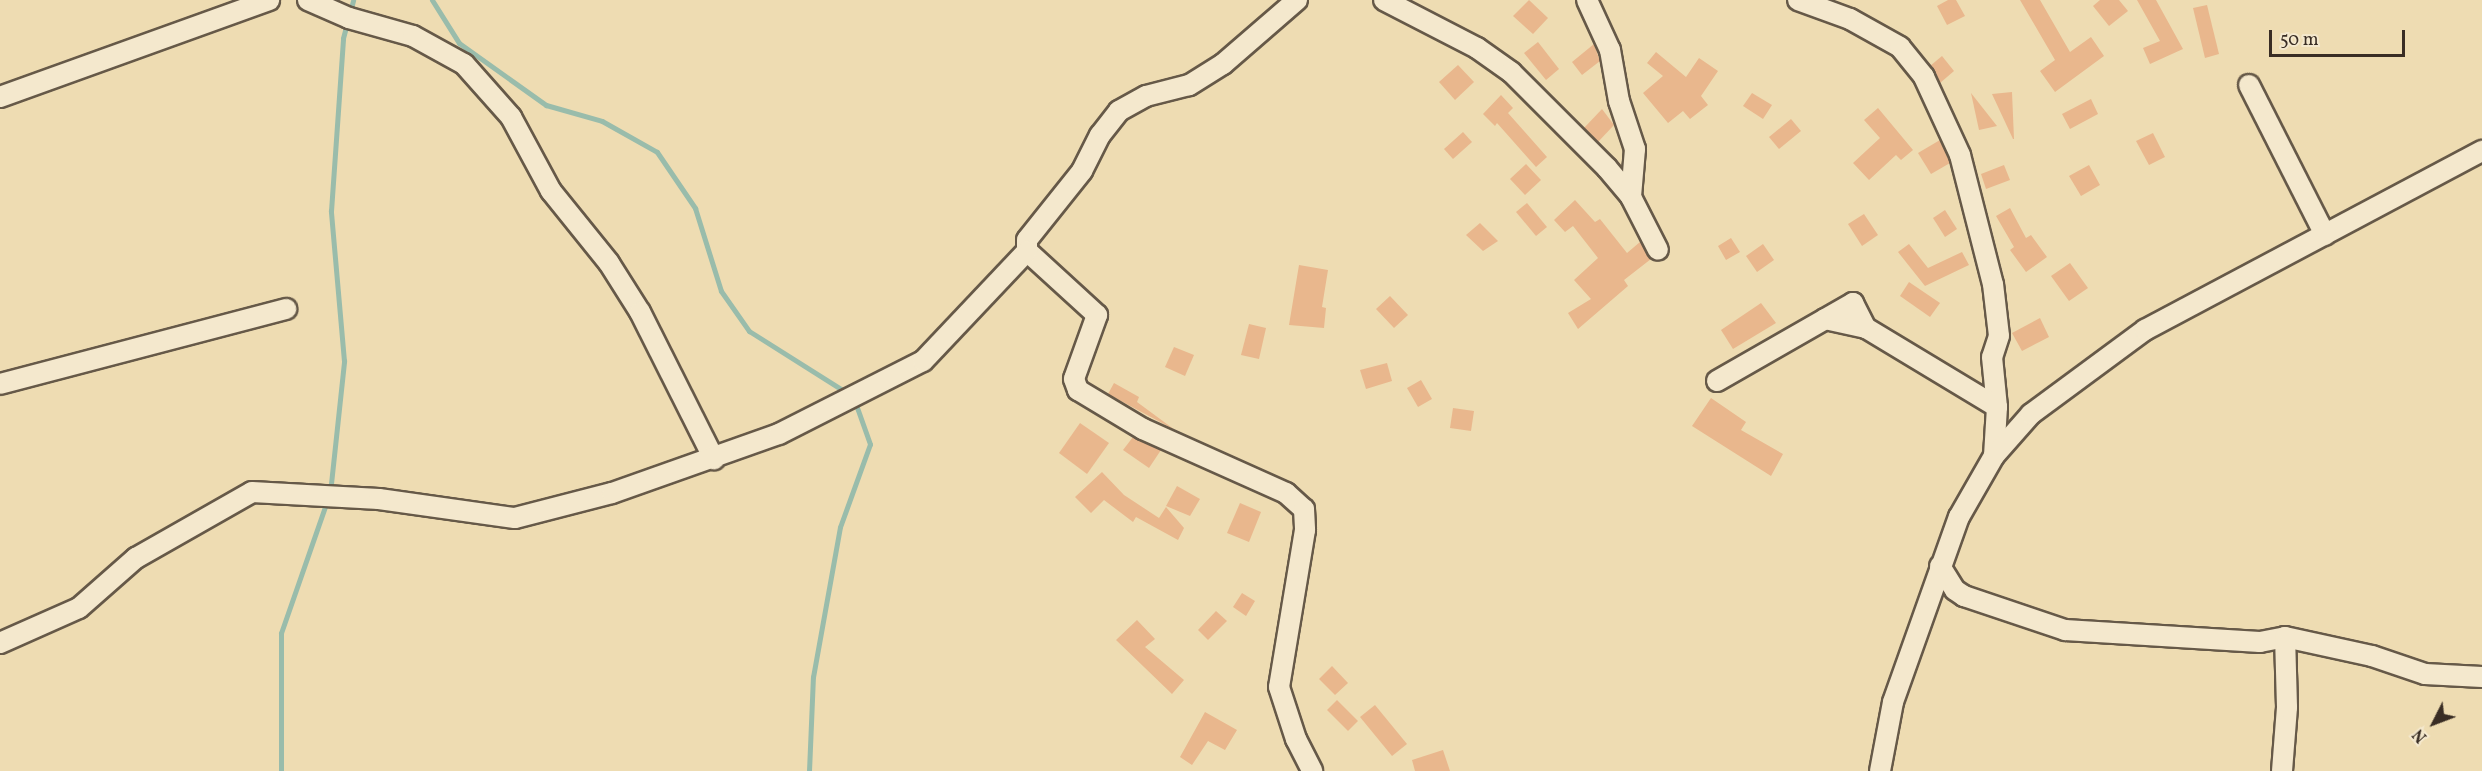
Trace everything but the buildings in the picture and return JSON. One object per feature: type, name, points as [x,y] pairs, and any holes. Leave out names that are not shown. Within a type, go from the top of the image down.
[{"type":"street","points":[[0,97],[269,0]]},
{"type":"street","points":[[308,0],[349,18],[413,36],[464,64],[511,117],[551,191],[609,263],[634,302],[714,459]]},
{"type":"street","points":[[0,643],[79,608],[136,558],[252,492],[380,499],[515,518],[612,493],[714,459],[779,434],[923,361],[1027,252],[1027,240],[1082,171],[1100,135],[1119,111],[1146,96],[1189,85],[1214,69],[1297,0]]},
{"type":"street","points":[[1384,0],[1477,48],[1511,72],[1607,168],[1631,197],[1658,250]]},
{"type":"street","points":[[1587,0],[1610,50],[1619,101],[1635,149],[1631,197]]},
{"type":"street","points":[[1798,0],[1850,19],[1900,47],[1924,77],[1960,155],[1993,284],[1999,336],[1992,357],[1997,407],[1994,456]]},
{"type":"street","points":[[2249,85],[2325,235]]},
{"type":"street","points":[[1880,771],[1893,702],[1959,517],[1994,456],[2031,414],[2145,330],[2482,152]]},
{"type":"street","points":[[1027,252],[1097,315],[1074,378],[1078,390],[1143,429],[1286,493],[1304,509],[1305,530],[1279,687],[1296,739],[1312,771]]},
{"type":"street","points":[[1717,381],[1853,303],[1866,328],[1997,407]]},
{"type":"street","points":[[0,384],[286,309]]},
{"type":"street","points":[[1940,566],[1955,590],[1964,596],[2034,617],[2065,630],[2260,642],[2285,637],[2372,656],[2425,674],[2482,677]]},
{"type":"street","points":[[2282,771],[2287,707],[2285,637]]},
{"type":"waterway","points":[[330,493],[344,361],[331,211],[343,38],[353,0]]},
{"type":"waterway","points":[[432,0],[459,43],[546,105],[602,121],[657,152],[695,208],[721,291],[749,331],[847,393]]},
{"type":"waterway","points":[[809,771],[813,677],[840,527],[870,444],[854,399]]},
{"type":"waterway","points":[[281,771],[281,633],[327,501]]}]
